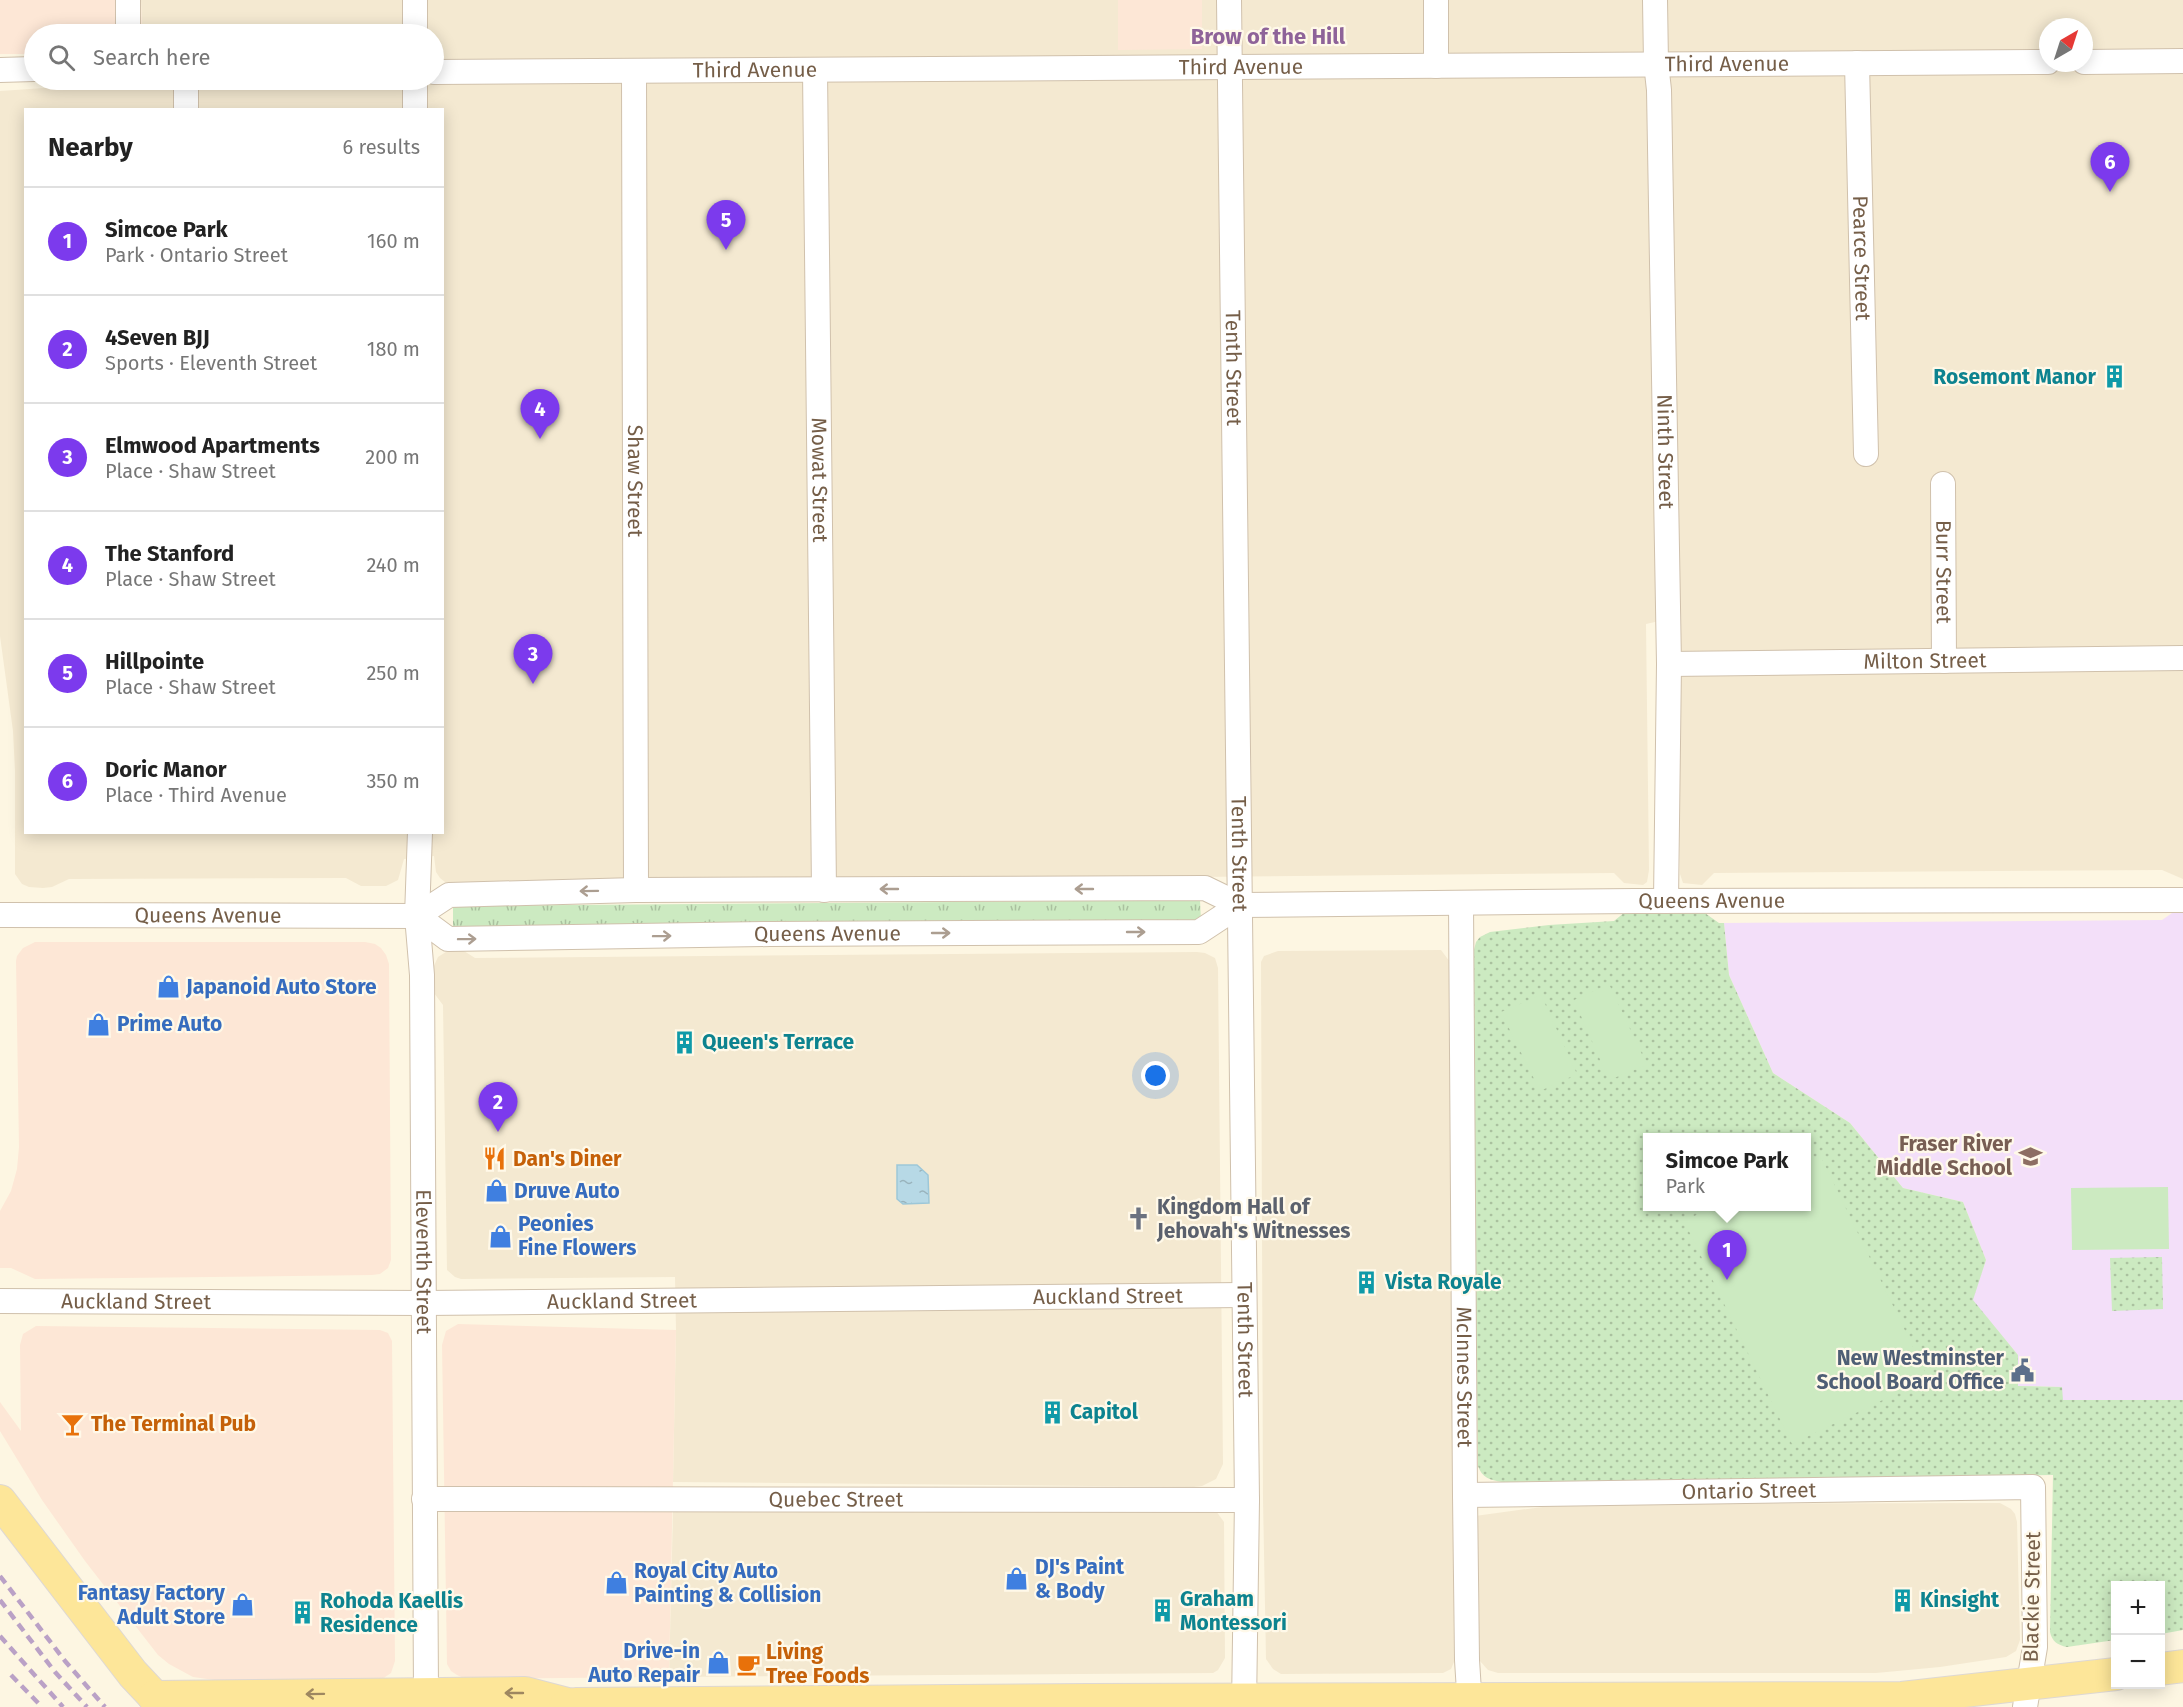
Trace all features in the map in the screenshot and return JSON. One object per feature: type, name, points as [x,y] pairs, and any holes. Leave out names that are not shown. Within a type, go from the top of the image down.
[{"type":"main road","points":[[0,1501],[133,1674],[159,1702],[426,1693],[525,1693],[568,1706],[1470,1703],[1902,1698],[2027,1695],[2111,1675]]},
{"type":"main road","points":[[2165,1668],[2183,1666]]},
{"type":"street","points":[[128,0],[128,24]]},
{"type":"street","points":[[415,0],[415,24]]},
{"type":"street","name":"Tenth Street","points":[[1229,0],[1247,1500],[1244,1703]]},
{"type":"street","points":[[1436,0],[1436,66]]},
{"type":"street","name":"Ninth Street","points":[[1655,0],[1659,90],[1669,664],[1666,902]]},
{"type":"street","points":[[2093,62],[2183,61]]},
{"type":"street","name":"Third Avenue","points":[[444,72],[2039,62]]},
{"type":"street","name":"Pearce Street","points":[[1857,63],[1866,454]]},
{"type":"street","points":[[0,70],[24,69]]},
{"type":"street","name":"Mowat Street","points":[[816,70],[824,890]]},
{"type":"street","name":"Shaw Street","points":[[634,71],[636,890]]},
{"type":"street","points":[[186,90],[186,108]]},
{"type":"street","points":[[415,90],[415,108]]},
{"type":"street","name":"Burr Street","points":[[1943,484],[1944,661]]},
{"type":"street","name":"Milton Street","points":[[1669,664],[2183,658]]},
{"type":"street","name":"Eleventh Street","points":[[420,834],[417,916],[422,975],[426,1693]]},
{"type":"street","name":"Queens Avenue","points":[[0,915],[417,916],[449,895],[636,890],[1205,888],[1240,905],[2183,900]]},
{"type":"street","name":"McInnes Street","points":[[1461,903],[1465,1495],[1467,1660],[1470,1703]]},
{"type":"street","name":"Queens Avenue","points":[[417,916],[448,939],[782,934],[1199,932],[1240,905]]},
{"type":"street","name":"Auckland Street","points":[[0,1301],[424,1304],[1244,1295]]},
{"type":"street","name":"Ontario Street","points":[[1465,1495],[2033,1487]]},
{"type":"street","name":"Blackie Street","points":[[2027,1695],[2035,1647],[2033,1487]]},
{"type":"street","name":"Quebec Street","points":[[424,1499],[1247,1500]]},
{"type":"shaded area","points":[[0,0],[141,0],[142,24],[24,24],[24,54],[0,54]]},
{"type":"shaded area","points":[[141,0],[2183,0],[2183,879],[2162,870],[1714,873],[1702,885],[1683,883],[1680,874],[1679,625],[1677,617],[1646,624],[1649,870],[1647,882],[1643,885],[1624,883],[1614,873],[456,884],[445,882],[440,878],[436,872],[434,856],[404,859],[398,880],[386,886],[361,886],[346,878],[69,879],[52,887],[29,887],[22,884],[15,874],[13,731],[0,636],[0,91],[444,90],[444,24],[142,24]]},
{"type":"shaded area","points":[[1118,0],[1202,0],[1202,49],[1118,50]]},
{"type":"shaded area","name":"Fraser River Middle School","points":[[2183,910],[2183,1400],[2062,1400],[2062,1387],[2018,1386],[2018,1355],[1972,1300],[1986,1260],[1963,1202],[1903,1188],[1850,1123],[1773,1073],[1729,975],[1724,923],[2162,920],[2175,911]]},
{"type":"shaded area","points":[[35,942],[365,942],[381,948],[389,964],[391,1260],[388,1268],[380,1274],[372,1275],[35,1279],[11,1268],[0,1268],[0,1211],[11,1191],[17,1169],[19,1147],[16,961],[23,948]]},
{"type":"shaded area","points":[[449,950],[464,951],[475,958],[1197,952],[1215,958],[1218,968],[1223,1464],[1216,1479],[1194,1487],[673,1482],[675,1277],[461,1279],[447,1270],[443,1005],[434,993],[433,968],[438,957]]},
{"type":"shaded area","points":[[1441,950],[1450,962],[1454,1662],[1451,1669],[1443,1673],[1281,1674],[1273,1669],[1266,1659],[1263,1499],[1261,962],[1264,956],[1278,951]]},
{"type":"shaded area","points":[[458,1324],[676,1330],[669,1677],[466,1679],[451,1671],[447,1664],[442,1345],[446,1331]]},
{"type":"shaded area","points":[[36,1326],[380,1330],[388,1333],[392,1341],[395,1661],[391,1673],[382,1679],[222,1681],[193,1677],[158,1655],[85,1561],[42,1500],[0,1431],[0,1402],[21,1431],[20,1345],[23,1334]]},
{"type":"shaded area","points":[[2000,1503],[2011,1509],[2017,1522],[2020,1640],[2016,1651],[2006,1657],[1940,1667],[1876,1673],[1498,1673],[1488,1670],[1480,1661],[1475,1516],[1564,1504]]},
{"type":"shaded area","points":[[1216,1511],[1224,1522],[1225,1658],[1218,1670],[1213,1673],[669,1677],[673,1512]]},
{"type":"green space","points":[[1200,900],[1201,922],[453,928],[453,906]]},
{"type":"green space","points":[[1702,911],[1719,923],[1724,923],[1729,975],[1773,1073],[1850,1123],[1903,1188],[1963,1202],[1986,1260],[1973,1300],[2018,1355],[2018,1386],[2062,1387],[2063,1400],[2183,1400],[2183,1630],[2165,1633],[2165,1581],[2111,1581],[2111,1641],[2067,1647],[2058,1644],[2052,1638],[2050,1632],[2053,1475],[1502,1482],[1484,1476],[1478,1466],[1471,961],[1476,942],[1490,932],[1614,921],[1625,912]]},
{"type":"green space","points":[[1609,984],[1647,1065],[1609,1080],[1574,1000]]},
{"type":"green space","points":[[1541,995],[1577,1074],[1540,1091],[1501,1012]]},
{"type":"green space","points":[[1820,1155],[1928,1378],[1792,1444],[1684,1221],[1705,1211],[1811,1211],[1811,1159]]},
{"type":"green space","points":[[2168,1187],[2169,1249],[2072,1250],[2071,1188]]},
{"type":"green space","points":[[2162,1257],[2163,1309],[2112,1311],[2110,1258]]},
{"type":"water","points":[[897,1165],[917,1165],[928,1175],[929,1203],[903,1204],[897,1199]]},
{"type":"railway","points":[[0,1576],[65,1661],[105,1707]]},
{"type":"railway","points":[[0,1600],[55,1672],[87,1707]]},
{"type":"railway","points":[[0,1636],[63,1707]]},
{"type":"railway","points":[[11,1675],[42,1707]]},
{"type":"place","name":"Doric Manor","points":[[2110,192]]},
{"type":"place","name":"Hillpointe","points":[[726,250]]},
{"type":"place","name":"Rosemont Manor","points":[[2114,377]]},
{"type":"place","name":"The Stanford","points":[[540,439]]},
{"type":"place","name":"Elmwood Apartments","points":[[533,684]]},
{"type":"place","name":"Japanoid Auto Store","points":[[168,987]]},
{"type":"place","name":"Prime Auto","points":[[99,1024]]},
{"type":"place","name":"Queen's Terrace","points":[[684,1042]]},
{"type":"place","name":"4Seven BJJ","points":[[498,1132]]},
{"type":"place","name":"Fraser River Middle School","points":[[2030,1156]]},
{"type":"place","name":"Dan's Diner","points":[[495,1159]]},
{"type":"place","name":"Druve Auto","points":[[496,1191]]},
{"type":"place","name":"Kingdom Hall of Jehovah's Witnesses","points":[[1139,1219]]},
{"type":"place","name":"Peonies Fine Flowers","points":[[500,1236]]},
{"type":"place","name":"Simcoe Park","points":[[1727,1280]]},
{"type":"place","name":"Vista Royale","points":[[1367,1282]]},
{"type":"place","name":"New Westminster School Board Office","points":[[2022,1370]]},
{"type":"place","name":"Capitol","points":[[1052,1412]]},
{"type":"place","name":"The Terminal Pub","points":[[73,1424]]},
{"type":"place","name":"DJ's Paint & Body","points":[[1017,1579]]},
{"type":"place","name":"Royal City Auto Painting & Collision","points":[[616,1583]]},
{"type":"place","name":"Kinsight","points":[[1902,1600]]},
{"type":"place","name":"Fantasy Factory Adult Store","points":[[243,1605]]},
{"type":"place","name":"Graham Montessori","points":[[1162,1611]]},
{"type":"place","name":"Rohoda Kaellis Residence","points":[[302,1613]]},
{"type":"place","name":"Drive-in Auto Repair","points":[[718,1663]]},
{"type":"place","name":"Living Tree Foods","points":[[748,1664]]},
{"type":"district","name":"Brow of the Hill","points":[[1268,36]]}]
